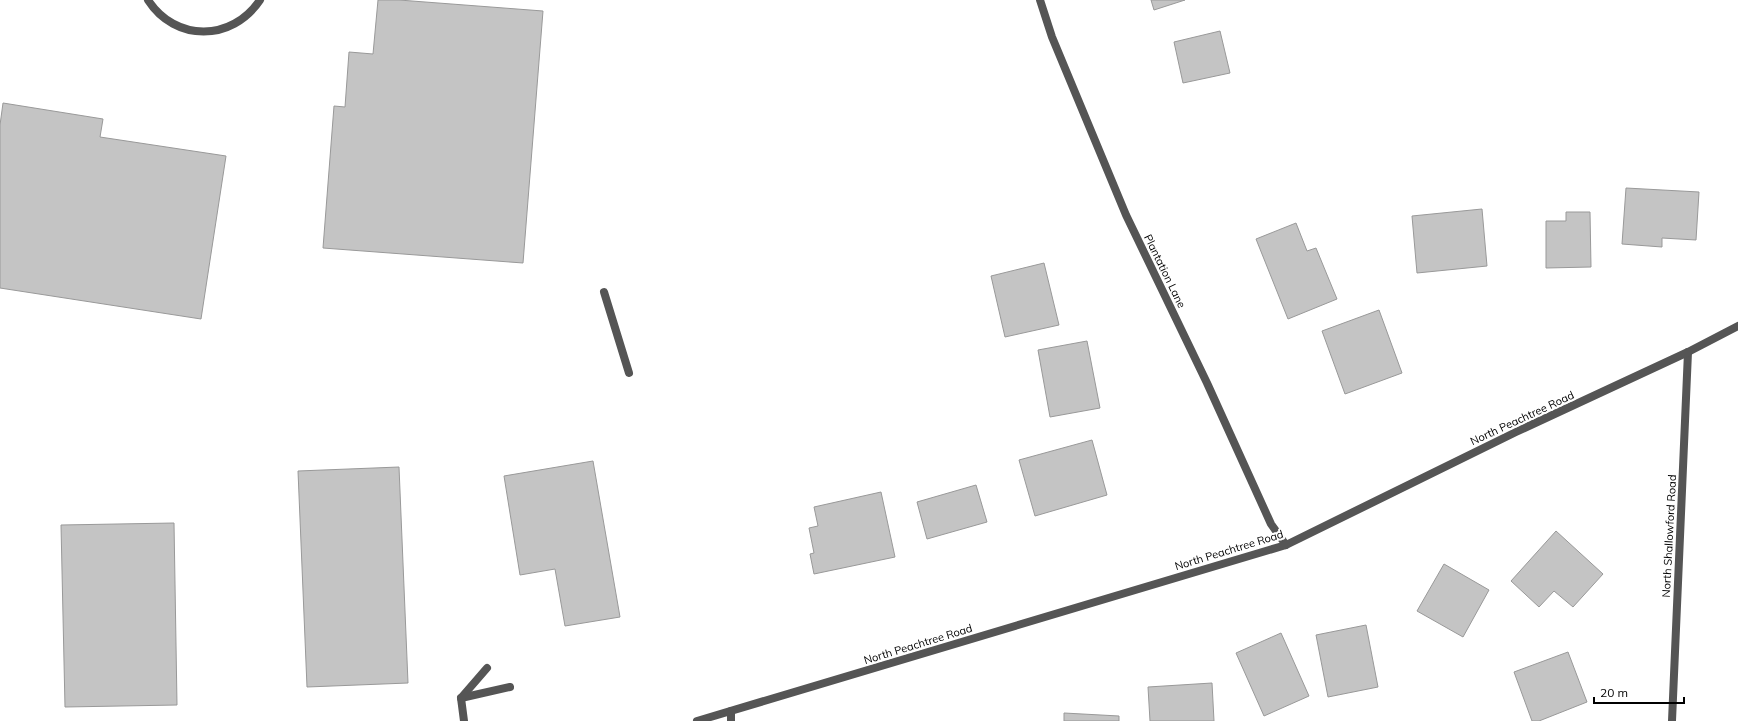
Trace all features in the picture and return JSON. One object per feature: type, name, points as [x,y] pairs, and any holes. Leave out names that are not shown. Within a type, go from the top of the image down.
[{"type":"street","points":[[148,0],[154,10],[171,23],[191,31],[213,31],[235,25],[253,11],[260,0]]},
{"type":"street","name":"Plantation Lane","points":[[1040,0],[1052,37],[1126,215],[1207,383],[1271,524],[1286,545]]},
{"type":"street","points":[[604,292],[629,374]]},
{"type":"street","name":"North Peachtree Road","points":[[697,721],[1286,545],[1516,432],[1688,352],[1738,326]]},
{"type":"street","name":"North Shallowford Road","points":[[1672,721],[1688,352]]},
{"type":"street","points":[[464,721],[461,698],[487,668]]},
{"type":"street","points":[[461,698],[510,687]]},
{"type":"street","points":[[731,711],[731,721]]},
{"type":"building","points":[[378,0],[399,0],[543,11],[523,263],[323,248],[334,106],[345,107],[349,52],[373,54]]},
{"type":"building","points":[[1151,0],[1185,0],[1154,10]]},
{"type":"building","points":[[1220,31],[1230,73],[1183,83],[1174,42]]},
{"type":"building","points":[[3,103],[103,119],[100,137],[226,156],[201,319],[0,288],[0,125]]},
{"type":"building","points":[[1626,188],[1699,192],[1696,240],[1662,238],[1662,247],[1622,244]]},
{"type":"building","points":[[1482,209],[1487,266],[1417,273],[1412,216]]},
{"type":"building","points":[[1566,212],[1590,212],[1591,267],[1546,268],[1546,221],[1566,221]]},
{"type":"building","points":[[1296,223],[1307,251],[1316,248],[1337,299],[1288,319],[1256,239]]},
{"type":"building","points":[[1044,263],[1059,325],[1005,337],[991,276]]},
{"type":"building","points":[[1379,310],[1402,373],[1345,394],[1322,331]]},
{"type":"building","points":[[1087,341],[1100,408],[1050,417],[1038,350]]},
{"type":"building","points":[[1092,440],[1107,495],[1035,516],[1019,460]]},
{"type":"building","points":[[593,461],[620,617],[565,626],[555,569],[520,575],[504,476]]},
{"type":"building","points":[[399,467],[408,683],[307,687],[298,471]]},
{"type":"building","points":[[976,485],[987,522],[927,539],[917,502]]},
{"type":"building","points":[[881,492],[895,557],[814,574],[810,554],[814,553],[809,528],[818,526],[814,507]]},
{"type":"building","points":[[174,523],[177,705],[65,707],[61,525]]},
{"type":"building","points":[[1556,531],[1603,574],[1573,607],[1554,591],[1539,607],[1511,581]]},
{"type":"building","points":[[1444,564],[1489,590],[1463,637],[1417,611]]},
{"type":"building","points":[[1366,625],[1378,687],[1328,697],[1316,635]]},
{"type":"building","points":[[1281,633],[1309,696],[1264,716],[1236,653]]},
{"type":"building","points":[[1568,652],[1587,702],[1539,721],[1532,721],[1514,672]]},
{"type":"building","points":[[1212,683],[1214,721],[1150,721],[1148,687]]},
{"type":"building","points":[[1064,713],[1119,716],[1119,721],[1064,721]]}]
